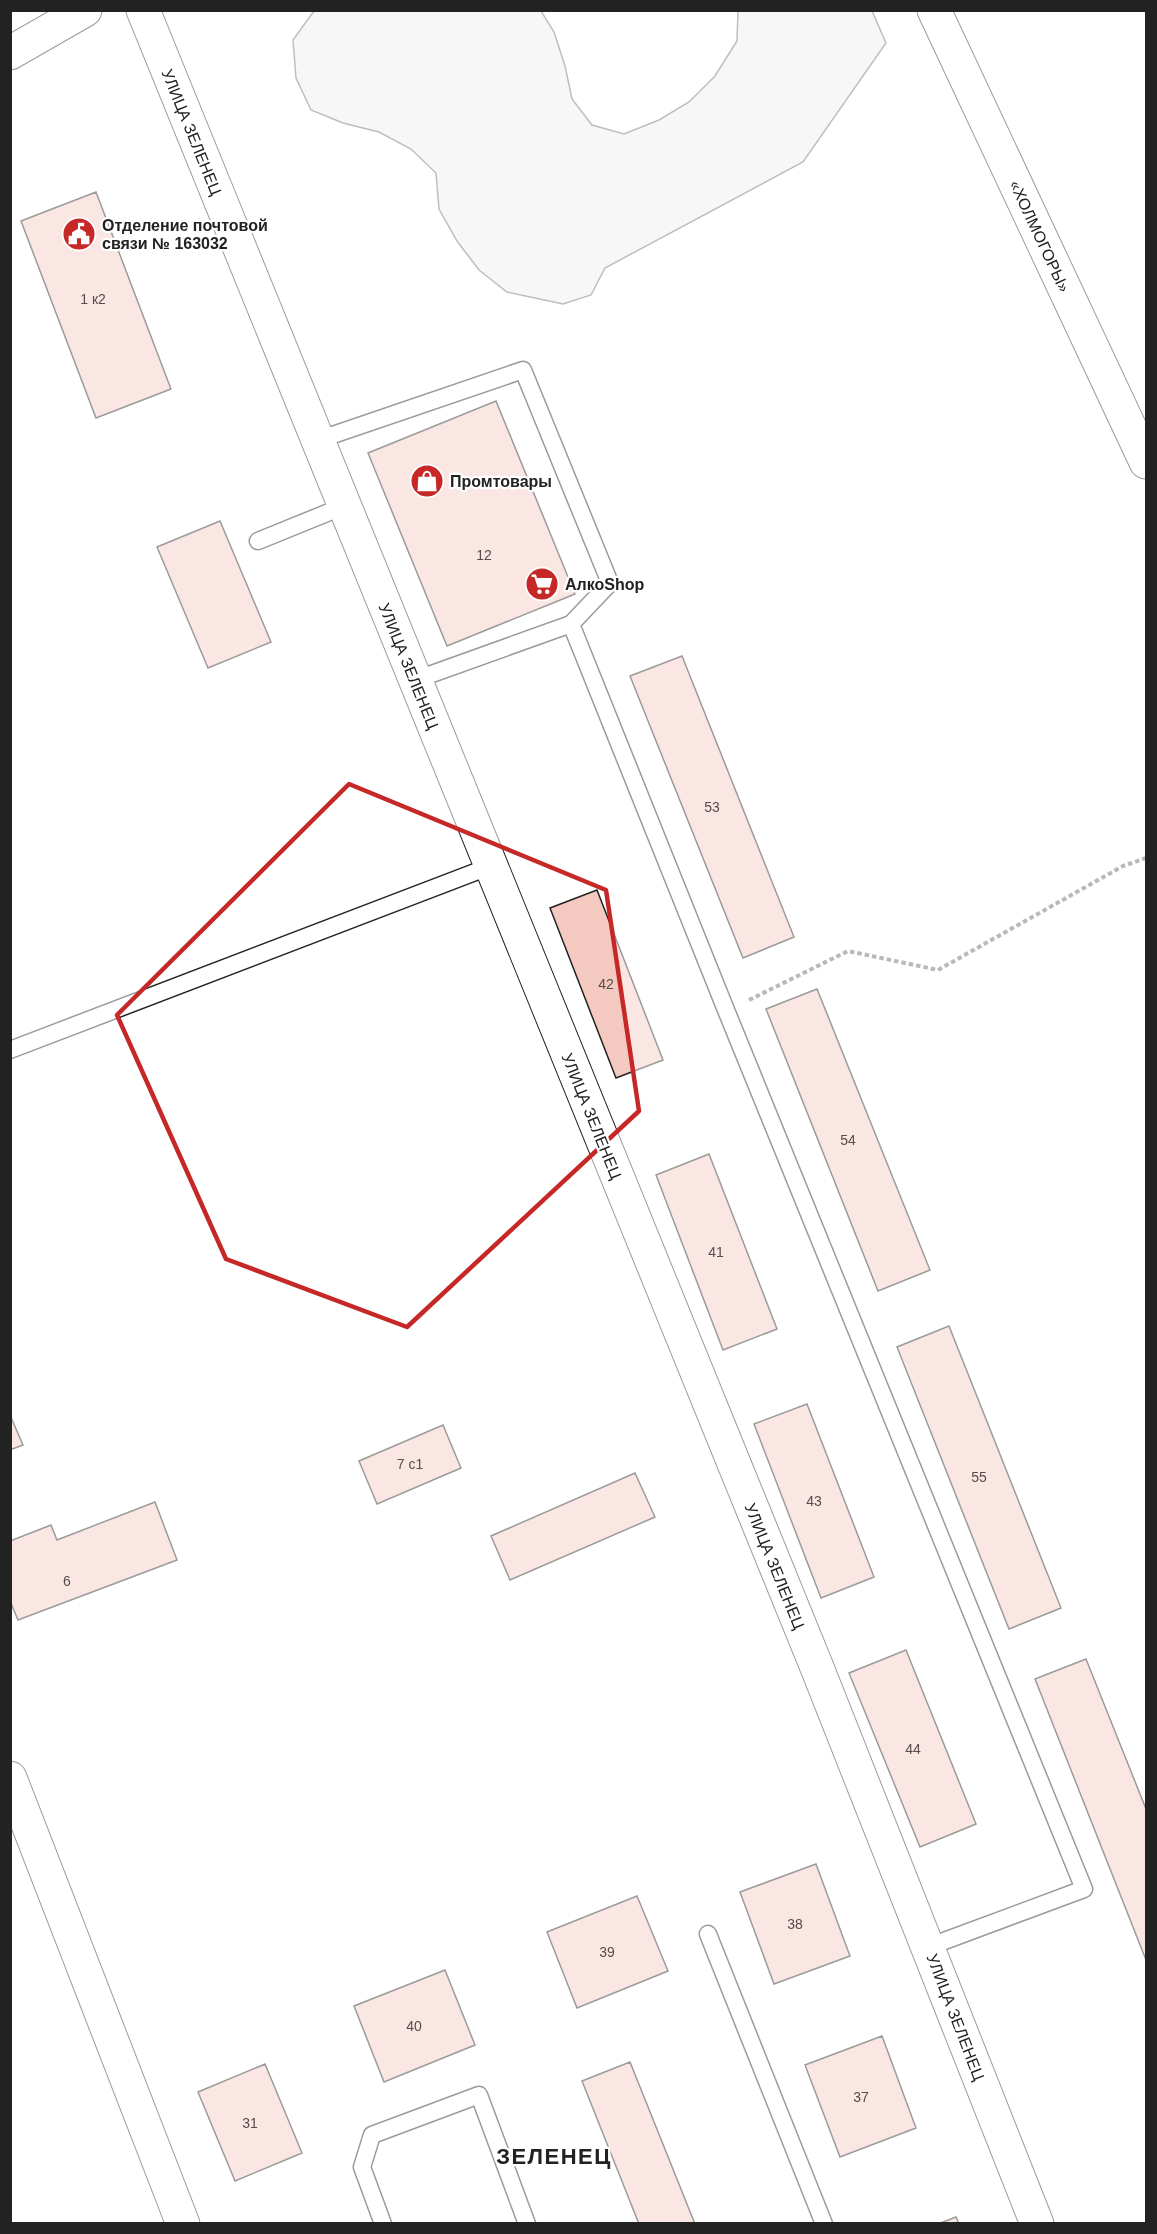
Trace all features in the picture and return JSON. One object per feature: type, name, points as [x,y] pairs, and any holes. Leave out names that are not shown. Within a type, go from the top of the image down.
[{"type":"main road","points":[[10,53],[85,10]]},
{"type":"main road","name":"УЛИЦА ЗЕЛЕНЕЦ","points":[[143,10],[928,1947],[1037,2223]]},
{"type":"main road","name":"«ХОЛМОГОРЫ»","points":[[934,10],[1146,462]]},
{"type":"main road","points":[[10,1778],[183,2223]]},
{"type":"lane","points":[[318,440],[523,370],[610,583],[572,624],[415,680]]},
{"type":"lane","points":[[258,541],[344,506]]},
{"type":"lane","points":[[572,624],[726,1011],[1084,1889],[928,1947]]},
{"type":"lane","points":[[10,1050],[491,867]]},
{"type":"lane","points":[[708,1934],[824,2223]]},
{"type":"lane","points":[[383,2223],[362,2166],[372,2135],[479,2095],[527,2223]]},
{"type":"path","points":[[726,1011],[848,951],[938,970],[1123,866],[1146,858]]},
{"type":"highlighted area","points":[[349,784],[606,890],[639,1111],[407,1327],[226,1259],[117,1015]]},
{"type":"shaded area","points":[[314,11],[541,11],[554,32],[565,66],[572,99],[592,125],[624,134],[659,120],[689,102],[715,76],[737,41],[738,11],[872,11],[886,43],[803,162],[605,268],[591,295],[563,304],[507,292],[479,270],[457,241],[439,209],[436,173],[411,149],[379,132],[343,123],[311,110],[296,78],[293,40]]},
{"type":"building","points":[[96,192],[171,389],[96,418],[21,221]]},
{"type":"building","points":[[496,401],[575,594],[447,646],[368,453]]},
{"type":"building","points":[[220,521],[271,642],[208,668],[157,547]]},
{"type":"building","points":[[682,656],[794,937],[743,958],[630,676]]},
{"type":"building","points":[[597,890],[663,1060],[616,1078],[550,908]]},
{"type":"building","points":[[817,989],[930,1270],[878,1291],[766,1009]]},
{"type":"building","points":[[709,1154],[777,1329],[723,1350],[656,1175]]},
{"type":"building","points":[[949,1326],[1061,1608],[1009,1629],[897,1347]]},
{"type":"building","points":[[807,1404],[874,1577],[821,1598],[754,1424]]},
{"type":"building","points":[[10,1415],[23,1445],[10,1450]]},
{"type":"building","points":[[443,1425],[461,1468],[377,1504],[359,1461]]},
{"type":"building","points":[[635,1473],[655,1517],[510,1580],[491,1536]]},
{"type":"building","points":[[155,1502],[177,1560],[18,1620],[10,1601],[10,1541],[51,1525],[57,1540]]},
{"type":"building","points":[[906,1650],[976,1824],[920,1847],[849,1673]]},
{"type":"building","points":[[1086,1659],[1146,1809],[1146,1960],[1035,1679]]},
{"type":"building","points":[[816,1864],[850,1956],[774,1984],[740,1892]]},
{"type":"building","points":[[637,1896],[668,1971],[577,2008],[547,1932]]},
{"type":"building","points":[[445,1970],[475,2045],[384,2082],[354,2006]]},
{"type":"building","points":[[882,2036],[916,2128],[840,2157],[805,2065]]},
{"type":"building","points":[[630,2062],[695,2224],[639,2224],[582,2081]]},
{"type":"building","points":[[265,2064],[302,2153],[235,2181],[198,2092]]},
{"type":"building","points":[[956,2217],[959,2224],[938,2224]]},
{"type":"place","name":"Отделение почтовой связи № 163032","points":[[79,234]]},
{"type":"place","name":"Промтовары","points":[[427,481]]},
{"type":"place","name":"АлкоShop","points":[[542,584]]},
{"type":"district","name":"ЗЕЛЕНЕЦ","points":[[554,2156]]}]
